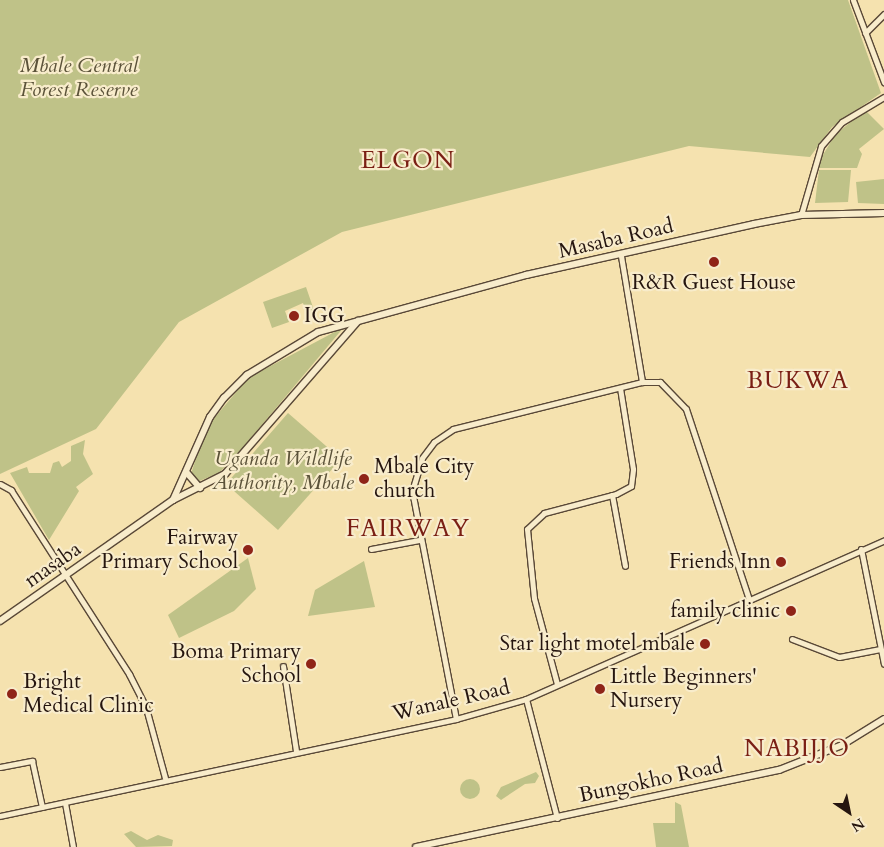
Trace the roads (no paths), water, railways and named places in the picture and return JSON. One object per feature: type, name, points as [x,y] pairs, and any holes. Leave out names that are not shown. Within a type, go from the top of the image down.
[{"type":"street","points":[[853,0],[884,82]]},
{"type":"street","points":[[865,34],[884,14]]},
{"type":"street","points":[[801,216],[821,146],[842,122],[884,97]]},
{"type":"street","name":"Masaba Road","points":[[173,500],[210,417],[247,376],[318,332],[358,320],[621,256],[801,216],[884,214]]},
{"type":"street","points":[[621,256],[642,382]]},
{"type":"street","name":"masaba","points":[[0,621],[68,576],[173,500],[200,488],[241,458],[358,320]]},
{"type":"street","points":[[456,719],[412,491],[415,475],[442,435],[642,382],[660,382],[686,409],[749,599]]},
{"type":"street","points":[[557,684],[534,598],[527,529],[544,513],[612,496],[634,480],[620,388]]},
{"type":"street","points":[[186,473],[200,488]]},
{"type":"street","points":[[0,484],[11,490],[68,576],[142,697],[165,778]]},
{"type":"street","points":[[612,496],[625,566]]},
{"type":"street","points":[[371,549],[420,540]]},
{"type":"street","name":"Wanale Road","points":[[0,816],[296,750],[456,719],[526,699],[884,540]]},
{"type":"street","points":[[861,549],[884,664]]},
{"type":"street","points":[[792,639],[839,656],[880,649]]},
{"type":"street","points":[[283,666],[296,750]]},
{"type":"street","points":[[526,699],[557,818]]},
{"type":"street","name":"Bungokho Road","points":[[416,847],[779,770],[842,745],[884,719]]},
{"type":"street","points":[[0,767],[32,761],[42,807]]},
{"type":"street","points":[[65,803],[74,847]]},
{"type":"place","name":"R&R Guest House","points":[[714,262]]},
{"type":"place","name":"IGG","points":[[294,316]]},
{"type":"place","name":"Mbale City church","points":[[364,479]]},
{"type":"place","name":"Fairway Primary School","points":[[248,550]]},
{"type":"place","name":"Friends Inn","points":[[781,562]]},
{"type":"place","name":"family clinic","points":[[791,611]]},
{"type":"place","name":"Star light motel mbale","points":[[705,644]]},
{"type":"place","name":"Boma Primary School","points":[[311,664]]},
{"type":"place","name":"Little Beginners' Nursery","points":[[600,689]]},
{"type":"place","name":"Bright Medical Clinic","points":[[12,694]]},
{"type":"district","name":"ELGON","points":[[408,161]]},
{"type":"district","name":"BUKWA","points":[[798,381]]},
{"type":"district","name":"FAIRWAY","points":[[408,529]]},
{"type":"district","name":"NABIJJO","points":[[797,749]]},
{"type":"park label","name":"Mbale Central Forest Reserve","points":[[79,78]]},
{"type":"park label","name":"Uganda Wildlife Authority, Mbale","points":[[283,471]]}]
